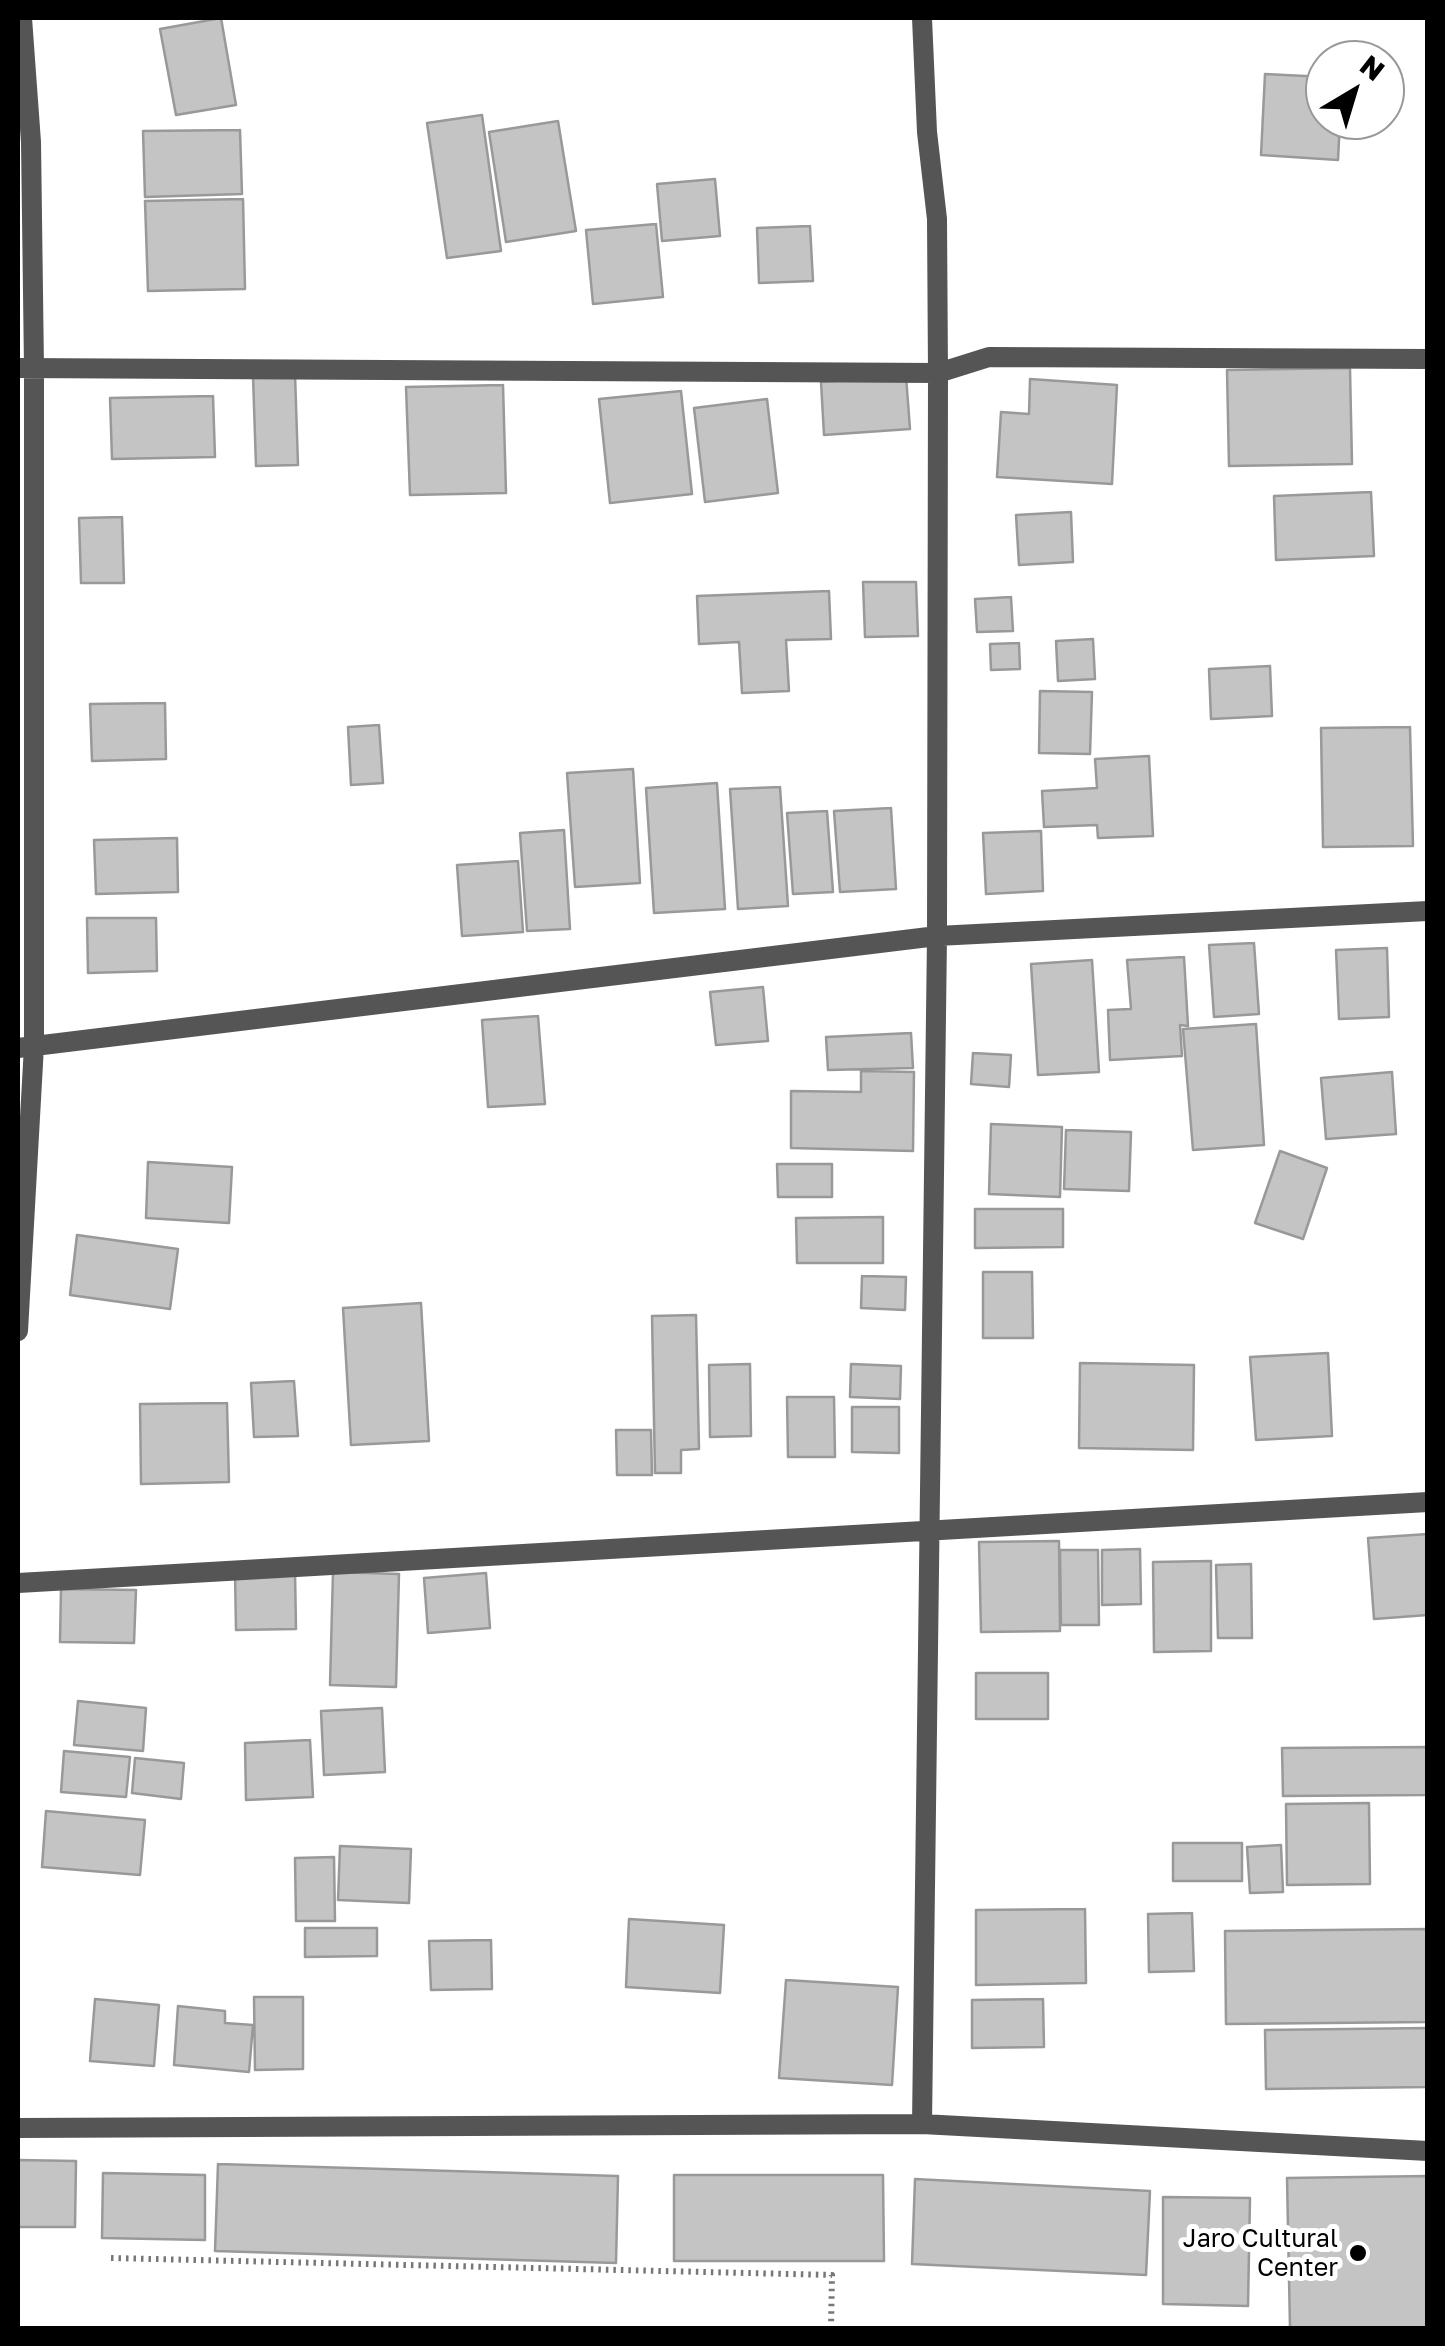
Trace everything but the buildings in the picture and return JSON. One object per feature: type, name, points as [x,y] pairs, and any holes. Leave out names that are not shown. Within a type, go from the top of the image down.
[{"type":"street","points":[[18,1331],[26,1047],[22,18]]},
{"type":"street","points":[[922,18],[927,132],[937,219],[938,373],[937,936],[922,2124]]},
{"type":"street","points":[[26,368],[938,373],[989,357],[1428,358]]},
{"type":"street","points":[[26,1047],[937,936],[1428,912]]},
{"type":"street","points":[[18,1582],[1428,1502]]},
{"type":"street","points":[[18,2128],[922,2124],[1428,2152]]},
{"type":"path","points":[[112,2258],[832,2274],[831,2328]]},
{"type":"place","name":"Jaro Cultural Center","points":[[1358,2253]]}]
